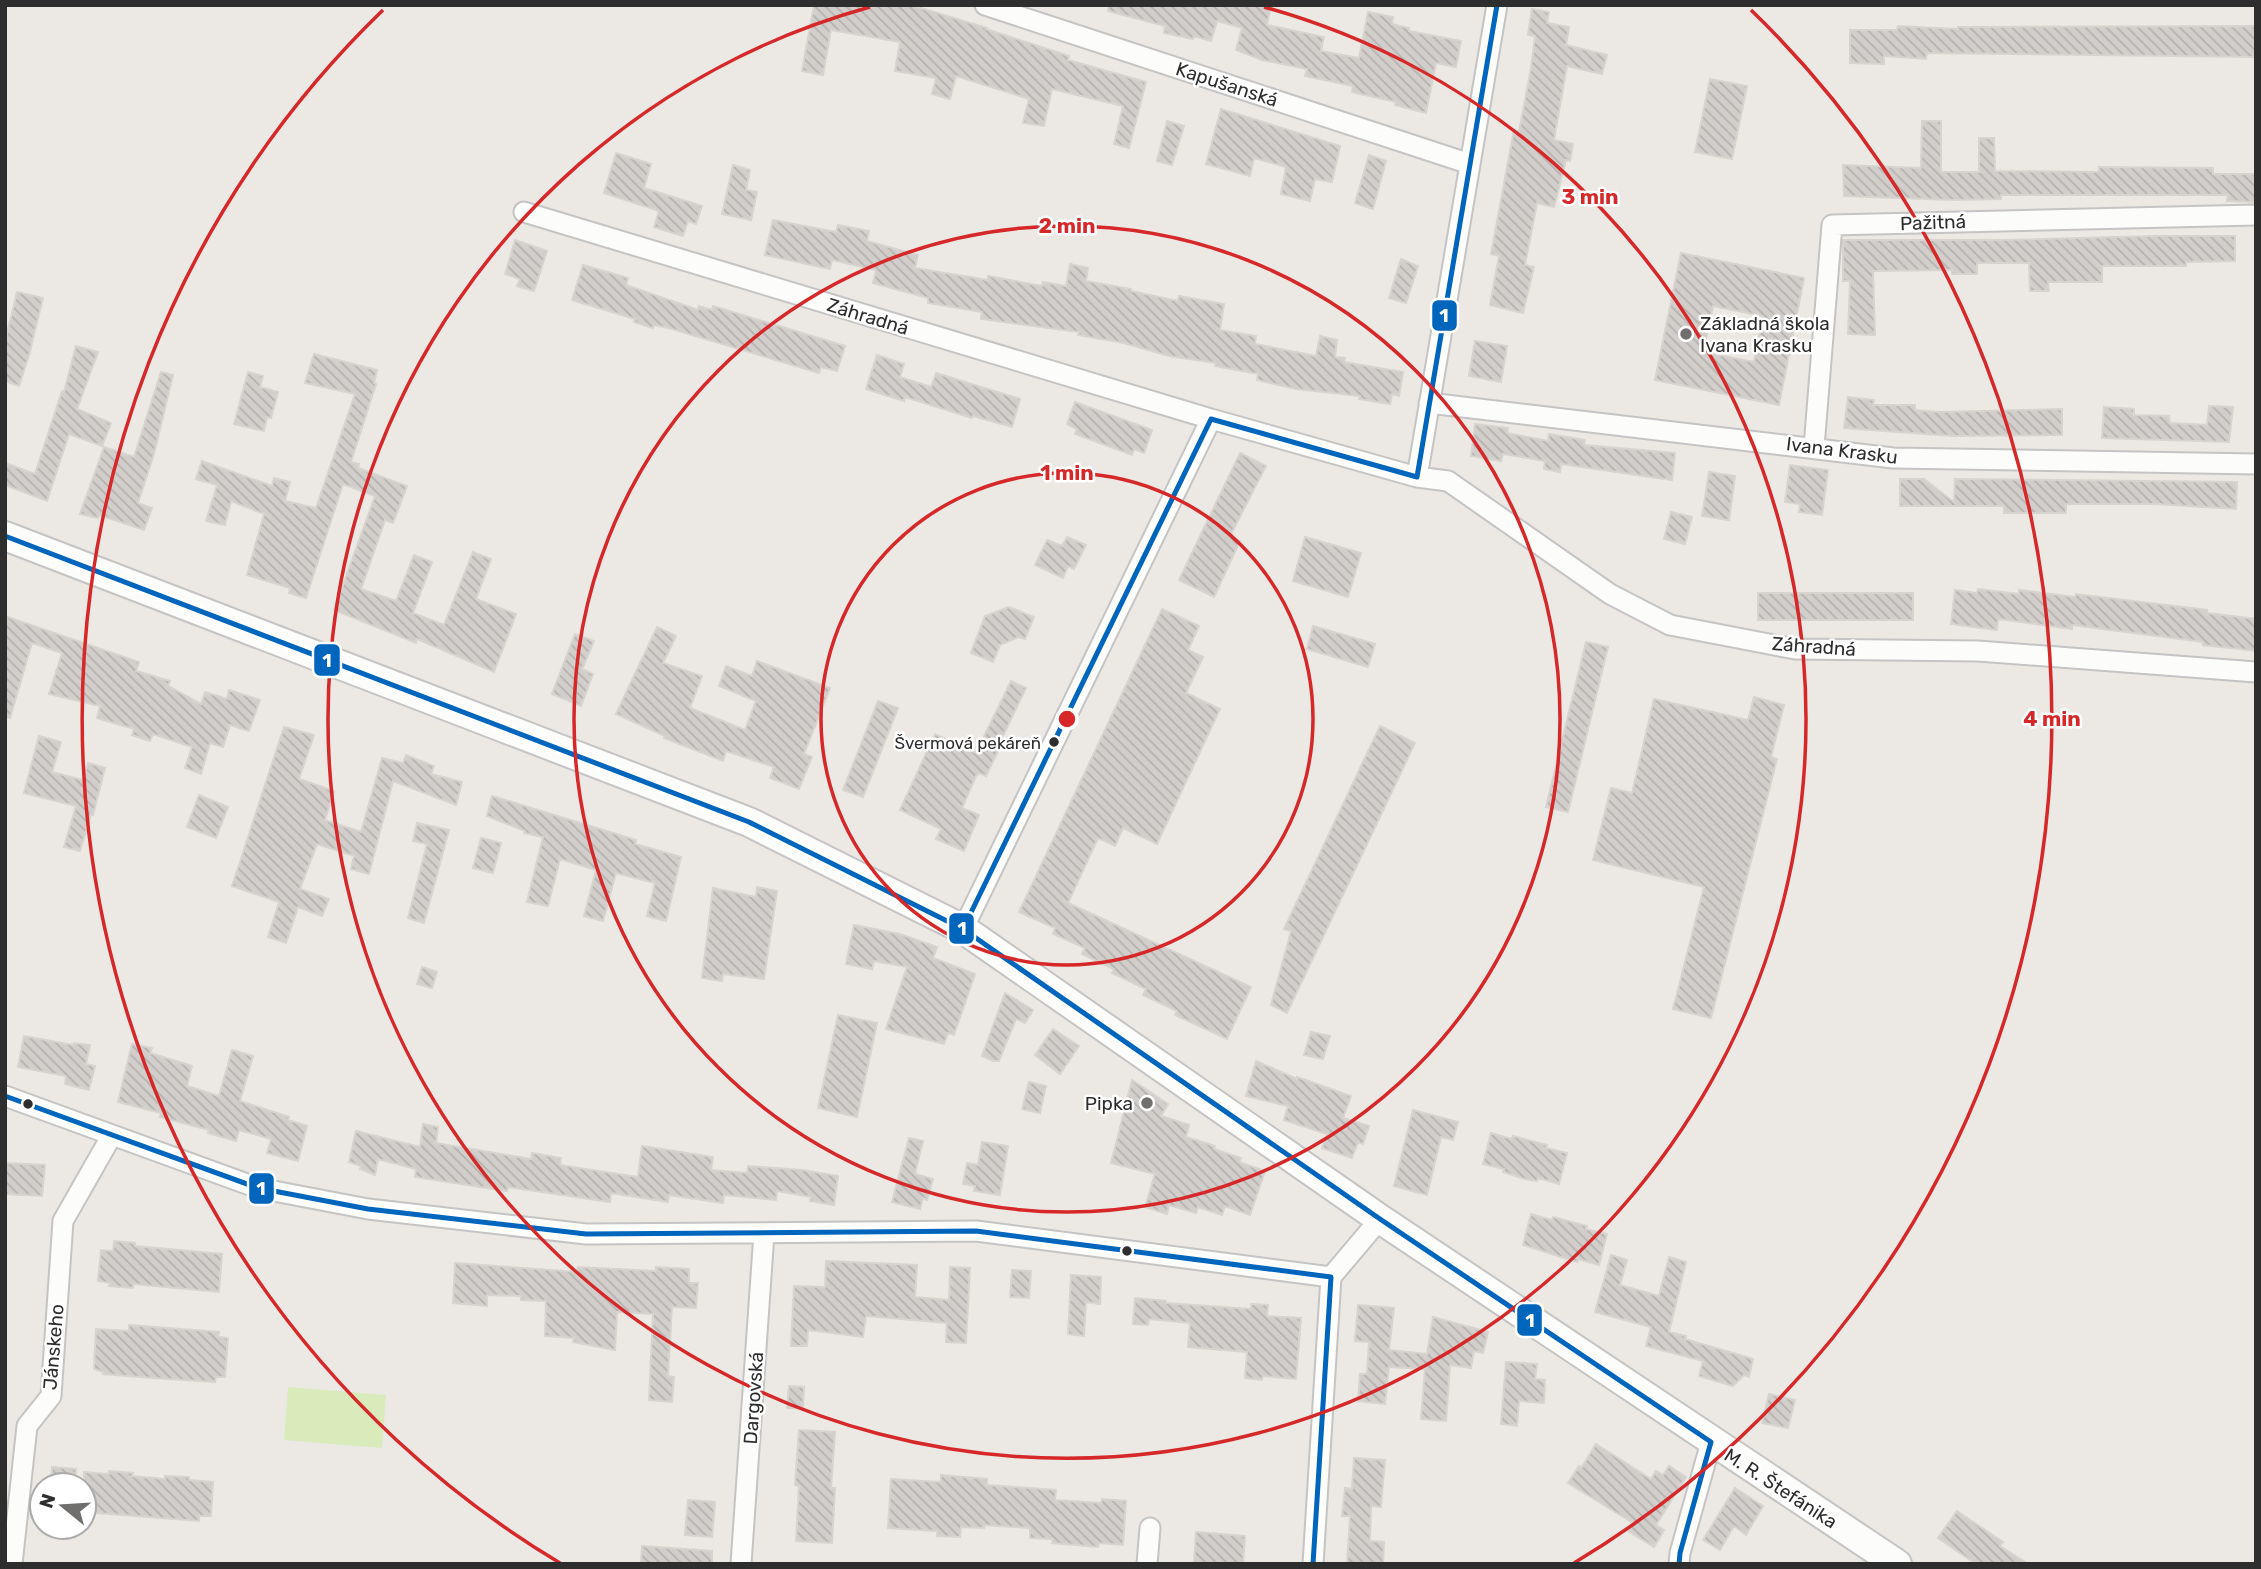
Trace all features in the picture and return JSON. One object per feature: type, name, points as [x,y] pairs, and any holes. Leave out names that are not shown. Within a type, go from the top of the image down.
[{"type":"street","name":"Kapušanská","points":[[985,5],[1470,164]]},
{"type":"street","points":[[1417,477],[1497,5]]},
{"type":"street","name":"Záhradná","points":[[524,212],[1211,419],[1417,477],[1448,481],[1610,594],[1670,625],[1795,649],[1979,650],[2256,672]]},
{"type":"street","name":"Pažitná","points":[[1814,447],[1832,225],[2256,215]]},
{"type":"street","name":"Ivana Krasku","points":[[1429,403],[1893,458],[2256,464]]},
{"type":"street","points":[[963,929],[1211,419]]},
{"type":"street","name":"M. R. Štefánika","points":[[5,536],[750,822],[963,929],[1380,1219],[1896,1564]]},
{"type":"street","points":[[5,1096],[258,1188],[368,1209],[586,1234],[976,1231],[1331,1277]]},
{"type":"street","name":"Jánskeho","points":[[12,1564],[27,1426],[51,1396],[63,1221],[112,1135]]},
{"type":"street","points":[[1313,1564],[1331,1277],[1380,1219]]},
{"type":"street","name":"Dargovská","points":[[741,1564],[764,1233]]},
{"type":"street","points":[[1679,1564],[1711,1442]]},
{"type":"street","points":[[1147,1564],[1150,1528]]},
{"type":"green space","points":[[288,1387],[386,1395],[382,1448],[284,1440]]},
{"type":"building","points":[[814,5],[911,5],[1069,56],[1068,60],[1146,82],[1129,148],[1114,144],[1123,106],[1052,89],[1044,126],[1023,123],[1029,99],[956,76],[950,99],[932,94],[936,78],[895,71],[900,42],[831,30],[823,75],[802,71]]},
{"type":"building","points":[[1109,5],[1271,5],[1267,25],[1324,37],[1321,51],[1359,58],[1368,12],[1393,17],[1392,24],[1409,28],[1409,31],[1461,41],[1456,67],[1436,63],[1426,113],[1395,105],[1396,102],[1352,92],[1353,86],[1305,76],[1307,69],[1262,60],[1236,50],[1242,28],[1217,21],[1211,41],[1194,36],[1193,39],[1164,33],[1165,26],[1108,11]]},
{"type":"building","points":[[1532,9],[1549,12],[1547,23],[1569,27],[1566,45],[1607,55],[1602,74],[1567,66],[1554,140],[1573,144],[1570,161],[1566,160],[1554,207],[1537,203],[1525,265],[1534,267],[1523,313],[1490,305],[1499,256],[1491,254],[1514,130],[1519,132],[1531,68],[1535,36],[1528,35]]},
{"type":"building","points":[[1898,26],[1958,29],[2256,26],[2256,57],[1927,53],[1926,59],[1884,56],[1884,64],[1850,63],[1850,30],[1897,30]]},
{"type":"building","points":[[1710,79],[1747,86],[1732,159],[1695,152]]},
{"type":"building","points":[[1221,109],[1340,146],[1332,182],[1315,179],[1310,201],[1281,194],[1286,167],[1254,158],[1250,176],[1206,164]]},
{"type":"building","points":[[1167,121],[1184,126],[1172,165],[1157,161]]},
{"type":"building","points":[[1922,121],[1941,121],[1941,172],[1979,172],[1979,138],[1994,138],[1995,171],[2099,172],[2099,167],[2213,168],[2213,174],[2256,174],[2256,202],[2227,201],[2228,195],[2001,195],[2001,199],[1953,200],[1844,196],[1843,165],[1921,168]]},
{"type":"building","points":[[616,153],[651,164],[644,188],[702,206],[696,224],[688,221],[683,236],[654,227],[659,211],[604,193]]},
{"type":"building","points":[[1369,155],[1386,161],[1373,209],[1355,203]]},
{"type":"building","points":[[733,165],[750,170],[746,190],[757,192],[751,220],[722,214]]},
{"type":"building","points":[[773,220],[836,232],[838,225],[869,231],[867,241],[918,255],[915,268],[988,280],[988,276],[1042,286],[1043,282],[1066,286],[1070,264],[1088,268],[1086,281],[1178,301],[1179,296],[1224,304],[1220,330],[1256,336],[1255,344],[1316,356],[1320,336],[1337,340],[1335,357],[1345,358],[1344,362],[1403,372],[1399,396],[1392,394],[1390,404],[1359,399],[1360,396],[1296,389],[1257,380],[1258,374],[1078,335],[1079,332],[981,319],[982,312],[928,303],[928,298],[873,283],[876,270],[832,260],[830,269],[765,255]]},
{"type":"building","points":[[2235,236],[2235,261],[2186,262],[2186,266],[2102,266],[2102,282],[2048,282],[2049,291],[2030,291],[2029,263],[1977,263],[1977,274],[1952,274],[1952,270],[1873,271],[1875,335],[1848,334],[1850,281],[1843,281],[1843,240]]},
{"type":"building","points":[[515,240],[547,251],[534,291],[517,286],[520,279],[505,274]]},
{"type":"building","name":"Základná škola Ivana Krasku","points":[[1681,253],[1804,278],[1779,405],[1655,380]],"holes":[[[1713,306],[1763,316],[1754,362],[1703,352]]]},
{"type":"building","points":[[1401,259],[1418,266],[1406,303],[1389,298]]},
{"type":"building","points":[[583,265],[628,278],[626,285],[698,310],[699,306],[712,310],[713,306],[845,346],[837,371],[821,367],[819,373],[672,329],[654,325],[653,328],[634,322],[635,319],[572,300]]},
{"type":"building","points":[[17,292],[43,298],[19,386],[5,381],[5,342]]},
{"type":"building","points":[[1475,341],[1507,346],[1501,382],[1469,376]]},
{"type":"building","points":[[76,346],[98,352],[77,409],[111,423],[102,446],[69,434],[47,501],[5,485],[5,463],[35,474],[62,391],[64,392]]},
{"type":"building","points":[[314,354],[377,370],[376,384],[351,462],[359,464],[358,468],[407,486],[393,523],[385,520],[361,589],[396,601],[414,555],[432,562],[413,613],[444,625],[473,552],[491,559],[476,599],[516,614],[494,672],[417,639],[416,643],[334,610],[375,496],[343,484],[306,598],[289,593],[290,588],[247,575],[264,514],[231,501],[225,525],[206,521],[217,485],[196,479],[202,461],[272,486],[274,478],[290,482],[285,501],[316,508],[355,394],[305,383]]},
{"type":"building","points":[[877,355],[904,364],[900,377],[931,387],[936,373],[1020,399],[1012,427],[866,389]]},
{"type":"building","points":[[161,372],[173,375],[154,454],[138,503],[152,508],[144,530],[99,515],[98,518],[80,514],[104,447],[134,457]]},
{"type":"building","points":[[248,372],[263,376],[260,387],[278,392],[271,418],[267,417],[264,431],[234,424]]},
{"type":"building","points":[[1848,397],[1874,400],[1873,405],[1915,405],[1915,410],[1939,412],[2062,409],[2062,435],[1953,436],[1844,428]]},
{"type":"building","points":[[1075,402],[1152,430],[1144,453],[1134,449],[1132,455],[1075,434],[1077,429],[1067,424]]},
{"type":"building","points":[[2209,406],[2233,407],[2229,442],[2102,438],[2104,407],[2134,409],[2134,415],[2169,416],[2170,423],[2207,425]]},
{"type":"building","points":[[1475,424],[1508,428],[1507,433],[1548,441],[1549,434],[1585,440],[1584,445],[1675,453],[1672,480],[1561,464],[1560,472],[1544,469],[1545,461],[1503,454],[1501,461],[1471,456]]},
{"type":"building","points":[[1240,453],[1266,466],[1230,536],[1240,541],[1214,597],[1179,580]]},
{"type":"building","points":[[1790,465],[1828,470],[1822,515],[1799,512],[1800,504],[1785,502]]},
{"type":"building","points":[[1709,472],[1735,476],[1729,520],[1702,516]]},
{"type":"building","points":[[1900,479],[1924,479],[1954,502],[1955,479],[2237,482],[2236,509],[2156,504],[2066,504],[2066,513],[2004,513],[2004,506],[1900,506]]},
{"type":"building","points":[[1671,512],[1692,517],[1685,544],[1664,539]]},
{"type":"building","points":[[1067,537],[1086,545],[1074,569],[1068,566],[1063,578],[1035,565],[1047,540],[1062,546]]},
{"type":"building","points":[[1305,537],[1361,553],[1348,597],[1293,581]]},
{"type":"building","points":[[1978,589],[2019,594],[2019,590],[2075,597],[2076,594],[2207,610],[2207,613],[2256,619],[2256,651],[2072,625],[2072,629],[1998,619],[1997,630],[1951,624],[1955,590],[1977,593]]},
{"type":"building","points":[[1758,593],[1913,593],[1913,620],[1758,620]]},
{"type":"building","points":[[1009,607],[1034,617],[1025,639],[1019,637],[1000,645],[993,662],[971,653],[985,616]]},
{"type":"building","points":[[1162,609],[1199,626],[1188,650],[1203,657],[1186,693],[1220,709],[1157,844],[1123,828],[1115,846],[1098,838],[1068,903],[1251,987],[1227,1039],[1175,1015],[1177,1011],[1143,995],[1146,989],[1112,973],[1114,969],[1082,954],[1085,948],[1053,934],[1055,928],[1019,912]]},
{"type":"building","points":[[5,616],[139,662],[136,671],[170,681],[168,686],[201,704],[205,692],[227,699],[229,690],[260,700],[249,731],[230,725],[223,747],[210,743],[201,774],[185,768],[192,747],[153,734],[150,741],[132,735],[134,729],[97,718],[100,706],[49,694],[62,653],[32,643],[10,718],[5,717]]},
{"type":"building","points":[[1313,626],[1375,644],[1368,667],[1307,649]]},
{"type":"building","points":[[657,627],[676,636],[663,663],[702,676],[690,708],[745,730],[756,701],[719,686],[726,666],[752,676],[757,661],[830,688],[804,754],[812,757],[799,789],[770,778],[774,767],[726,751],[723,761],[664,738],[665,736],[616,714]]},
{"type":"building","points":[[575,634],[594,641],[582,669],[593,674],[581,706],[552,694]]},
{"type":"building","points":[[1586,642],[1608,647],[1568,812],[1546,807]]},
{"type":"building","points":[[1011,681],[1026,688],[986,776],[979,773],[976,776],[962,808],[979,815],[964,851],[936,839],[941,829],[900,810],[935,734],[976,753]]},
{"type":"building","points":[[1754,697],[1784,705],[1771,757],[1777,759],[1711,1018],[1673,1009],[1704,887],[1593,860],[1611,788],[1632,793],[1654,699],[1748,720]]},
{"type":"building","points":[[878,701],[898,708],[863,797],[843,790]]},
{"type":"building","points":[[1380,726],[1415,743],[1287,1013],[1271,1005],[1291,931],[1284,929]]},
{"type":"building","points":[[284,727],[314,735],[299,779],[334,791],[325,820],[361,832],[382,758],[403,763],[406,755],[434,766],[431,774],[462,782],[456,805],[393,781],[369,874],[351,869],[354,856],[317,844],[300,889],[329,899],[322,916],[298,907],[286,943],[268,937],[279,902],[232,886]]},
{"type":"building","points":[[39,736],[61,742],[52,772],[83,780],[88,763],[105,768],[80,851],[64,847],[76,806],[24,793]]},
{"type":"building","points":[[199,795],[228,807],[216,838],[187,827]]},
{"type":"building","points":[[492,796],[636,840],[635,844],[681,857],[666,921],[647,916],[655,883],[616,873],[603,921],[584,916],[596,870],[560,859],[548,906],[527,902],[543,837],[524,833],[525,831],[487,816]]},
{"type":"building","points":[[417,823],[449,830],[424,923],[408,918],[427,844],[413,841]]},
{"type":"building","points":[[481,838],[501,843],[493,873],[473,868]]},
{"type":"building","points":[[757,887],[777,891],[764,979],[723,974],[722,981],[702,978],[713,888],[756,897]]},
{"type":"building","points":[[854,925],[900,934],[937,947],[933,958],[975,974],[954,1035],[948,1033],[944,1044],[886,1029],[907,967],[874,961],[872,969],[846,964]]},
{"type":"building","points":[[422,967],[437,972],[432,988],[417,984]]},
{"type":"building","points":[[1005,993],[1033,1010],[1025,1023],[1016,1019],[999,1061],[993,1061],[982,1056]]},
{"type":"building","points":[[838,1015],[877,1023],[857,1117],[818,1108]]},
{"type":"building","points":[[1053,1029],[1079,1046],[1060,1074],[1035,1055]]},
{"type":"building","points":[[1311,1032],[1330,1036],[1323,1059],[1304,1055]]},
{"type":"building","points":[[24,1036],[73,1045],[90,1045],[86,1064],[95,1066],[89,1090],[65,1084],[66,1076],[18,1067]]},
{"type":"building","points":[[132,1044],[152,1048],[150,1053],[192,1066],[187,1086],[219,1096],[232,1050],[253,1056],[240,1101],[289,1117],[288,1120],[307,1126],[298,1161],[267,1153],[271,1139],[239,1130],[236,1141],[208,1133],[209,1130],[160,1117],[161,1113],[118,1102]]},
{"type":"building","points":[[1256,1061],[1297,1079],[1351,1096],[1343,1118],[1369,1126],[1363,1144],[1358,1142],[1352,1158],[1322,1148],[1327,1134],[1284,1120],[1288,1106],[1246,1096]]},
{"type":"building","points":[[1132,1080],[1168,1104],[1161,1116],[1189,1125],[1186,1137],[1215,1146],[1214,1149],[1241,1158],[1239,1162],[1265,1171],[1250,1215],[1225,1206],[1222,1215],[1198,1207],[1196,1213],[1169,1205],[1167,1214],[1145,1207],[1155,1174],[1111,1163]]},
{"type":"building","points":[[1029,1082],[1046,1086],[1040,1113],[1022,1109]]},
{"type":"building","points":[[1413,1110],[1458,1122],[1453,1140],[1441,1137],[1427,1195],[1394,1186]]},
{"type":"building","points":[[423,1124],[438,1127],[436,1143],[531,1159],[532,1153],[561,1158],[560,1165],[638,1177],[642,1146],[713,1157],[711,1170],[747,1173],[748,1166],[838,1176],[834,1205],[810,1201],[811,1197],[777,1191],[776,1200],[724,1195],[723,1203],[669,1195],[668,1202],[611,1193],[610,1202],[508,1187],[507,1191],[415,1177],[416,1169],[378,1159],[375,1175],[349,1162],[356,1131],[420,1147]]},
{"type":"building","points":[[1491,1133],[1512,1139],[1513,1136],[1567,1153],[1559,1184],[1538,1178],[1537,1181],[1525,1179],[1503,1172],[1504,1169],[1483,1164]]},
{"type":"building","points":[[909,1138],[923,1141],[915,1174],[933,1179],[927,1200],[923,1198],[920,1209],[892,1202]]},
{"type":"building","points":[[982,1142],[1008,1146],[1000,1195],[974,1191],[975,1186],[963,1184],[967,1163],[978,1165]]},
{"type":"building","points":[[5,1163],[45,1165],[42,1196],[5,1194]]},
{"type":"building","points":[[1531,1214],[1552,1220],[1553,1217],[1607,1234],[1599,1265],[1578,1259],[1577,1262],[1523,1245]]},
{"type":"building","points":[[114,1241],[135,1243],[135,1246],[222,1254],[219,1292],[133,1284],[133,1288],[109,1286],[110,1283],[98,1281],[101,1250],[113,1251]]},
{"type":"building","points":[[1611,1255],[1627,1260],[1620,1285],[1659,1296],[1669,1257],[1686,1262],[1669,1332],[1753,1359],[1749,1377],[1744,1375],[1733,1386],[1699,1376],[1703,1361],[1646,1346],[1651,1327],[1595,1312]]},
{"type":"building","points":[[826,1261],[917,1265],[915,1297],[949,1300],[950,1267],[970,1268],[966,1343],[946,1342],[947,1323],[866,1316],[863,1337],[808,1330],[807,1346],[791,1346],[794,1286],[825,1287]]},
{"type":"building","points":[[455,1263],[577,1272],[578,1267],[656,1271],[656,1267],[689,1269],[689,1283],[698,1283],[696,1308],[672,1307],[668,1376],[674,1377],[672,1402],[649,1400],[653,1314],[617,1312],[615,1350],[573,1342],[574,1338],[545,1336],[546,1301],[521,1300],[521,1296],[487,1295],[487,1306],[453,1303]]},
{"type":"building","points":[[1012,1270],[1031,1271],[1029,1298],[1010,1297]]},
{"type":"building","points":[[1071,1275],[1101,1277],[1100,1304],[1086,1302],[1084,1336],[1068,1334]]},
{"type":"building","points":[[1135,1298],[1251,1309],[1251,1304],[1268,1305],[1267,1316],[1301,1318],[1296,1379],[1263,1376],[1262,1380],[1245,1378],[1247,1352],[1188,1347],[1190,1323],[1149,1319],[1148,1325],[1133,1324]]},
{"type":"building","points":[[1358,1305],[1394,1308],[1389,1350],[1427,1354],[1433,1317],[1488,1332],[1483,1353],[1474,1351],[1471,1368],[1450,1365],[1446,1421],[1421,1419],[1425,1369],[1389,1367],[1385,1404],[1358,1401],[1360,1374],[1367,1374],[1369,1342],[1355,1341]]},
{"type":"building","points":[[129,1325],[219,1332],[218,1337],[228,1338],[225,1377],[216,1377],[215,1382],[103,1374],[94,1369],[96,1329],[129,1331]]},
{"type":"building","points":[[1506,1362],[1537,1364],[1535,1379],[1545,1380],[1544,1403],[1519,1401],[1517,1426],[1501,1424]]},
{"type":"building","points":[[789,1386],[804,1387],[803,1408],[787,1408]]},
{"type":"building","points":[[1769,1394],[1795,1400],[1788,1428],[1762,1423]]},
{"type":"building","points":[[799,1430],[835,1432],[831,1488],[835,1488],[832,1543],[796,1541],[799,1486],[795,1485]]},
{"type":"building","points":[[1596,1444],[1651,1479],[1656,1471],[1663,1475],[1669,1466],[1686,1477],[1656,1525],[1664,1530],[1654,1547],[1628,1531],[1633,1523],[1568,1483]]},
{"type":"building","points":[[1354,1458],[1385,1460],[1381,1507],[1371,1506],[1370,1541],[1384,1542],[1383,1564],[1347,1564],[1350,1516],[1342,1516],[1345,1488],[1352,1489]]},
{"type":"building","points":[[52,1467],[76,1469],[76,1471],[52,1471]]},
{"type":"building","points":[[109,1471],[165,1479],[165,1476],[189,1477],[189,1480],[213,1482],[211,1516],[199,1516],[199,1521],[98,1513],[98,1473],[109,1474]]},
{"type":"building","points":[[941,1475],[987,1479],[987,1485],[1056,1490],[1055,1500],[1101,1503],[1102,1499],[1126,1501],[1123,1545],[1099,1543],[1098,1547],[1052,1543],[1053,1539],[1030,1538],[1030,1528],[984,1525],[984,1528],[961,1527],[960,1537],[937,1536],[937,1531],[888,1528],[891,1479],[941,1482]]},
{"type":"building","points":[[1735,1488],[1763,1506],[1746,1535],[1734,1526],[1720,1550],[1703,1540]]},
{"type":"building","points":[[688,1500],[715,1502],[712,1537],[685,1535]]},
{"type":"building","points":[[1957,1511],[2003,1542],[2000,1546],[2028,1564],[1976,1564],[1938,1538]]},
{"type":"building","points":[[1196,1532],[1245,1536],[1243,1564],[1194,1564]]},
{"type":"building","points":[[642,1546],[712,1551],[712,1564],[641,1564]]},
{"type":"transit line","name":"1","points":[[963,929],[1211,419],[1417,477],[1497,5]]},
{"type":"transit line","name":"1","points":[[5,536],[749,822],[963,929],[1380,1219],[1711,1442],[1679,1564]]},
{"type":"transit line","name":"1","points":[[5,1096],[258,1188],[368,1209],[586,1234],[976,1231],[1331,1277],[1313,1564]]},
{"type":"place","name":"Základná škola Ivana Krasku","points":[[1686,334]]},
{"type":"place","name":"Švermová pekáreň","points":[[1054,742]]},
{"type":"place","name":"Pipka","points":[[1147,1103]]}]
